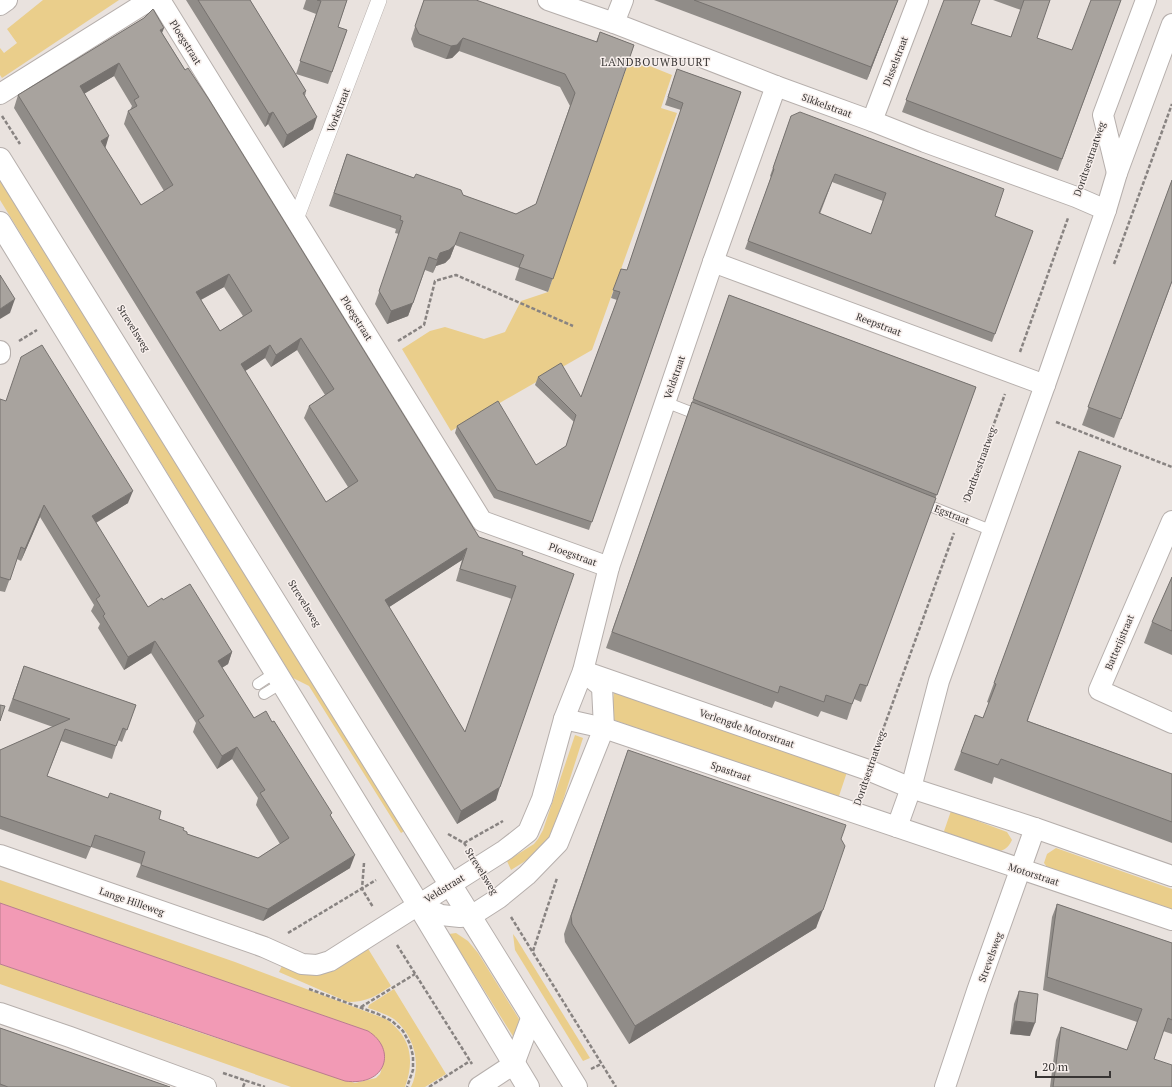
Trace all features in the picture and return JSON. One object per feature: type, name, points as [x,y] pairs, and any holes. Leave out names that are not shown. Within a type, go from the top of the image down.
[{"type":"main road","points":[[0,159],[576,1087]]},
{"type":"main road","points":[[0,222],[270,683],[418,904],[528,1087]]},
{"type":"street","points":[[0,5],[7,0]]},
{"type":"street","points":[[0,94],[150,0]]},
{"type":"street","name":"Ploegstraat","points":[[160,0],[482,521],[609,567]]},
{"type":"street","name":"Vorkstraat","points":[[296,219],[379,0]]},
{"type":"street","name":"Sikkelstraat","points":[[548,0],[614,23],[776,86],[1076,197],[1106,210]]},
{"type":"street","points":[[614,23],[623,0]]},
{"type":"street","name":"Disselstraat","points":[[872,121],[918,0]]},
{"type":"street","name":"Dordtsestraatweg","points":[[1117,173],[1103,115],[1146,0]]},
{"type":"street","points":[[897,827],[910,788],[939,681],[1046,385],[1106,210],[1117,173],[1172,24]]},
{"type":"street","name":"Veldstraat","points":[[418,904],[505,850],[528,832],[542,799],[564,719],[583,671],[609,567],[665,402],[776,86]]},
{"type":"street","name":"Reepstraat","points":[[714,262],[1046,385]]},
{"type":"street","name":"Batterijstraat","points":[[1172,521],[1099,690],[1172,723]]},
{"type":"street","points":[[471,916],[499,898],[527,875],[558,843],[604,728],[602,687],[583,671]]},
{"type":"street","name":"Verlengde Motorstraat","points":[[583,671],[868,770],[910,788]]},
{"type":"street","name":"Spastraat","points":[[564,719],[604,728],[897,827]]},
{"type":"street","points":[[910,788],[1035,828],[1172,876]]},
{"type":"street","name":"Motorstraat","points":[[897,827],[1172,920]]},
{"type":"street","name":"Strevelsweg","points":[[945,1087],[977,991],[1022,869],[1035,828]]},
{"type":"street","name":"Lange Hilleweg","points":[[0,855],[264,947],[302,964],[317,965],[330,960],[418,904]]},
{"type":"street","name":"Veldstraat","points":[[418,904],[441,915],[460,917],[471,916]]},
{"type":"street","points":[[0,1013],[206,1087]]},
{"type":"street","points":[[481,1086],[514,1064],[532,1016]]},
{"type":"lane","points":[[665,402],[711,420]]},
{"type":"lane","name":"Egstraat","points":[[910,498],[993,530]]},
{"type":"path","points":[[0,112],[21,145]]},
{"type":"path","name":"Dordtsestraatweg","points":[[868,770],[1091,152]]},
{"type":"path","points":[[379,354],[424,325],[435,280],[456,275],[573,326]]},
{"type":"path","points":[[1056,422],[1172,467]]},
{"type":"path","name":"Strevelsweg","points":[[444,828],[448,834],[464,843],[478,867]]},
{"type":"path","points":[[532,952],[563,860],[558,843]]},
{"type":"path","points":[[264,947],[362,889],[470,1061],[481,1086]]},
{"type":"path","name":"Strevelsweg","points":[[499,898],[616,1087]]},
{"type":"path","points":[[360,1008],[415,974]]},
{"type":"path","points":[[306,988],[378,1014],[392,1021],[403,1032],[410,1044],[413,1056],[413,1070],[407,1087]]},
{"type":"path","points":[[429,1087],[470,1061]]},
{"type":"path","points":[[244,1087],[246,1080]]},
{"type":"shaded area","points":[[43,0],[119,0],[2,78],[0,75],[0,48],[4,53],[17,43],[7,29]]},
{"type":"shaded area","points":[[630,58],[672,75],[661,108],[677,113],[592,350],[451,431],[402,349],[430,331],[445,327],[484,339],[505,332],[521,301],[548,292]]},
{"type":"shaded area","points":[[0,173],[406,830],[401,833],[309,686],[293,678],[0,200]]},
{"type":"shaded area","points":[[614,692],[847,772],[838,799],[611,719]]},
{"type":"shaded area","points":[[575,735],[583,738],[551,838],[535,855],[511,870],[507,861],[534,844],[543,830]]},
{"type":"shaded area","points":[[951,811],[1007,832],[1012,840],[1006,848],[996,852],[943,834]]},
{"type":"shaded area","points":[[1056,848],[1172,889],[1172,912],[1050,871],[1044,863],[1047,854]]},
{"type":"shaded area","points":[[0,880],[235,962],[386,1019],[401,1033],[409,1049],[410,1067],[405,1087],[291,1087],[0,984],[0,964],[204,1034],[355,1083],[376,1078],[380,1074],[384,1060],[384,1055],[368,1031],[0,903]]},
{"type":"shaded area","points":[[0,903],[368,1031],[383,1047],[385,1056],[383,1065],[378,1073],[370,1078],[359,1081],[345,1081],[0,964]]},
{"type":"shaded area","points":[[456,933],[468,941],[478,953],[519,1019],[516,1041],[449,934]]},
{"type":"shaded area","points":[[513,934],[590,1058],[583,1061],[515,950]]},
{"type":"shaded area","points":[[367,947],[391,986],[366,1000],[348,1002],[279,972],[283,964],[313,975],[320,974]]},
{"type":"shaded area","points":[[394,989],[446,1074],[425,1087],[411,1087],[416,1069],[416,1060],[411,1041],[407,1033],[394,1019],[368,1008],[369,1005]]},
{"type":"building","points":[[198,0],[250,0],[306,91],[303,93],[317,117],[287,135],[273,112],[269,114]]},
{"type":"building","points":[[317,0],[347,0],[338,27],[347,30],[332,72],[300,61],[321,1]]},
{"type":"building","points":[[424,0],[476,0],[597,42],[600,32],[634,45],[553,279],[519,267],[524,255],[460,232],[455,245],[449,250],[440,253],[437,260],[429,257],[413,303],[391,311],[379,291],[403,221],[400,220],[401,216],[334,193],[347,154],[414,178],[416,174],[461,190],[463,195],[516,214],[536,204],[575,93],[565,74],[463,38],[457,45],[451,46],[419,34],[415,26]]},
{"type":"building","points":[[694,0],[898,0],[871,67]]},
{"type":"building","points":[[944,0],[980,0],[971,24],[1011,37],[1024,0],[1050,0],[1037,38],[1072,50],[1091,0],[1121,0],[1062,159],[906,100]]},
{"type":"building","points":[[153,9],[164,28],[160,30],[185,70],[188,68],[208,98],[479,537],[523,552],[522,555],[574,574],[500,787],[461,811],[18,95],[144,18]],"holes":[[[119,63],[139,97],[134,100],[137,106],[128,111],[173,185],[141,205],[101,141],[109,136],[80,86]],[[229,274],[252,311],[220,331],[196,292]],[[301,338],[334,389],[309,406],[358,481],[326,502],[241,364],[270,345],[276,355]],[[467,548],[460,569],[516,586],[465,732],[385,600]]]},
{"type":"building","points":[[677,69],[741,92],[592,522],[497,490],[457,426],[498,401],[536,465],[566,446],[576,415],[538,377],[561,363],[581,397],[620,292],[613,290],[621,269],[627,270],[683,103],[668,97]]},
{"type":"building","points":[[800,112],[1004,189],[995,216],[1033,231],[995,334],[748,241],[791,116]],"holes":[[[835,174],[886,193],[871,234],[819,213]]]},
{"type":"building","points":[[1172,180],[1172,281],[1121,419],[1088,407]]},
{"type":"building","points":[[0,275],[15,299],[0,309]]},
{"type":"building","points":[[729,295],[976,387],[937,495],[693,399]]},
{"type":"building","points":[[42,345],[133,491],[92,516],[148,607],[190,584],[232,652],[218,661],[254,718],[266,711],[272,722],[274,721],[332,813],[330,815],[355,855],[268,909],[141,865],[145,852],[95,835],[91,847],[0,816],[0,750],[70,719],[13,699],[24,666],[136,705],[127,730],[123,728],[116,746],[65,729],[47,776],[108,798],[110,793],[161,811],[159,819],[184,828],[183,830],[187,832],[187,834],[258,858],[289,838],[260,793],[265,790],[237,747],[222,756],[198,720],[204,716],[155,641],[128,657],[103,616],[105,614],[96,599],[100,596],[44,505],[25,549],[21,547],[10,580],[0,577],[0,399],[6,401],[21,357]]},
{"type":"building","points":[[692,402],[936,498],[867,686],[860,684],[852,704],[826,695],[824,702],[780,686],[778,693],[612,632]]},
{"type":"building","points":[[1079,451],[1121,466],[1027,721],[1172,774],[1172,822],[1001,759],[998,765],[961,752],[975,715],[983,718],[996,684],[994,683]]},
{"type":"building","points":[[1172,577],[1172,631],[1152,622]]},
{"type":"building","points":[[0,705],[5,706],[0,721]]},
{"type":"building","points":[[628,750],[846,825],[841,839],[845,846],[823,910],[635,1026],[572,924],[571,916]]},
{"type":"building","points":[[1057,904],[1172,943],[1172,1020],[1168,1018],[1154,1059],[1172,1065],[1172,1087],[1053,1087],[1061,1027],[1127,1050],[1142,1009],[1047,977]]},
{"type":"building","points":[[1019,991],[1038,994],[1035,1023],[1014,1021]]},
{"type":"building","points":[[0,1028],[170,1087],[8,1087],[0,1084]]},
{"type":"district","name":"LANDBOUWBUURT","points":[[656,62]]}]
